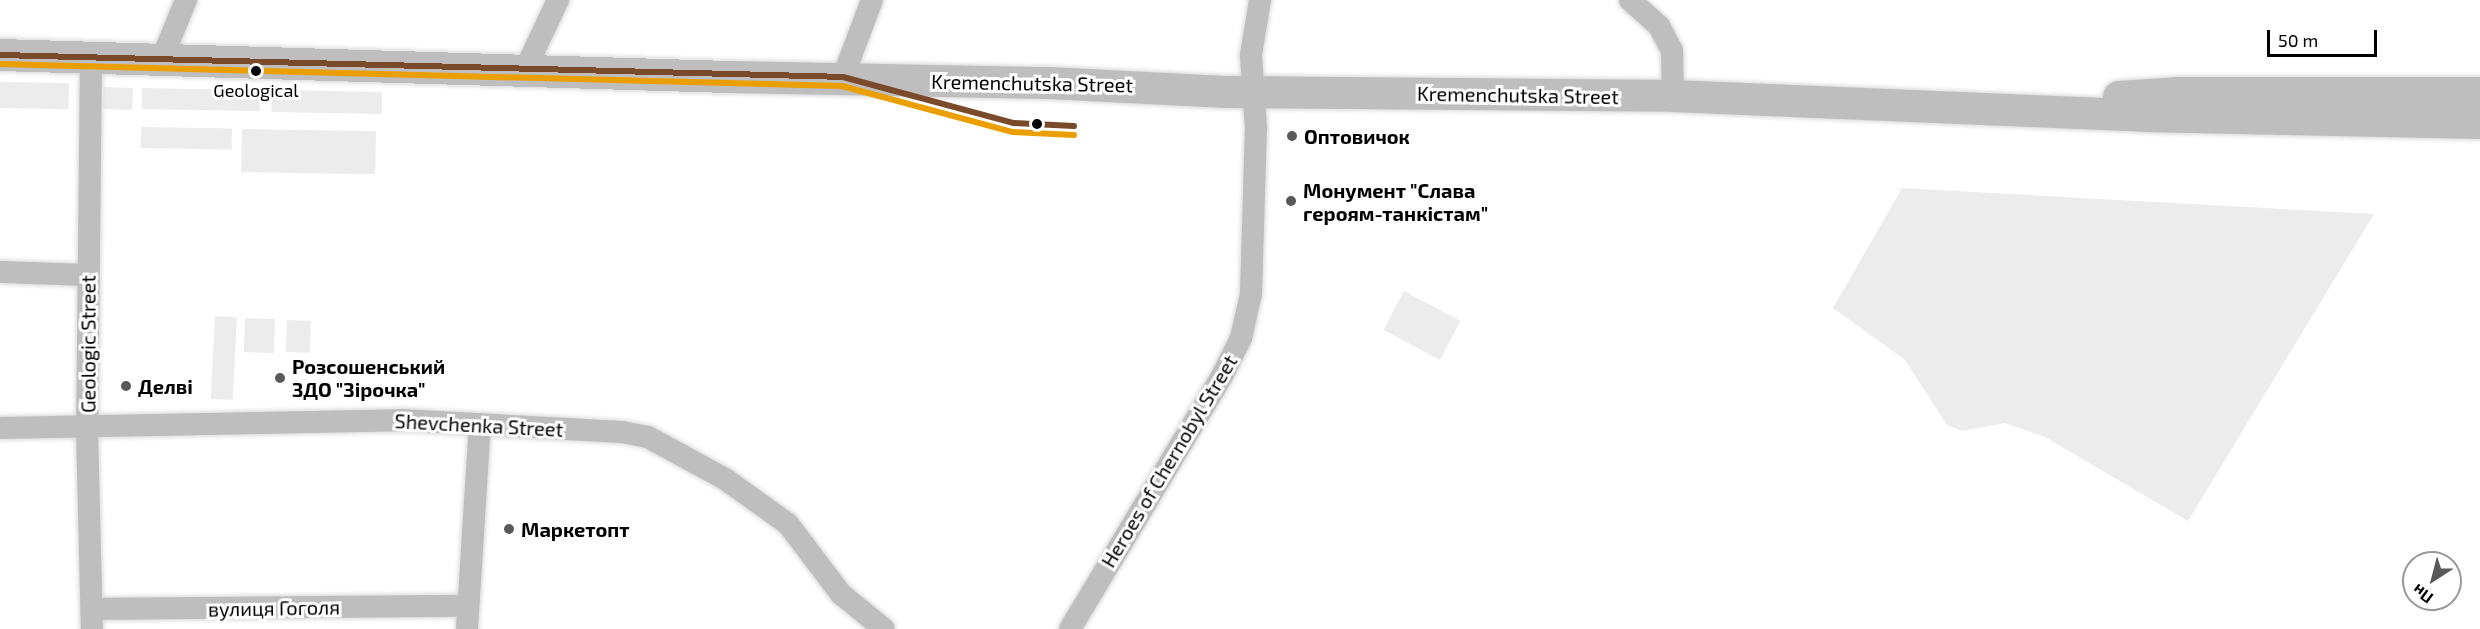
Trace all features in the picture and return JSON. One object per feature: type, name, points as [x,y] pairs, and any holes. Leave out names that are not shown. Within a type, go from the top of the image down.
[{"type":"highway","name":"Kremenchutska Street","points":[[0,55],[524,72],[843,77],[1254,92],[1673,96],[1993,108]]},
{"type":"highway","points":[[1993,108],[2179,93],[2480,93]]},
{"type":"highway","points":[[1993,108],[2145,116],[2480,123]]},
{"type":"street","points":[[161,61],[186,0]]},
{"type":"street","points":[[524,72],[558,0]]},
{"type":"street","points":[[843,77],[872,0]]},
{"type":"street","name":"Heroes of Chernobyl Street","points":[[1070,629],[1223,374],[1240,338],[1251,294],[1254,92],[1252,46],[1260,0]]},
{"type":"street","points":[[1630,0],[1659,26],[1672,50],[1673,96]]},
{"type":"street","name":"Geologic Street","points":[[91,59],[87,429],[93,619]]},
{"type":"street","points":[[0,272],[88,275]]},
{"type":"street","name":"Shevchenka Street","points":[[0,428],[87,429],[401,420],[622,432],[648,436],[670,447],[788,524],[841,594],[884,629]]},
{"type":"street","points":[[467,629],[480,424]]},
{"type":"street","name":"вулиця Гоголя","points":[[93,619],[454,606]]},
{"type":"shaded area","points":[[0,82],[69,83],[69,109],[0,108]]},
{"type":"shaded area","points":[[104,87],[133,88],[132,110],[103,109]]},
{"type":"shaded area","points":[[142,88],[260,90],[260,111],[142,109]]},
{"type":"shaded area","points":[[272,90],[382,92],[382,114],[272,112]]},
{"type":"shaded area","points":[[141,127],[232,129],[232,150],[141,148]]},
{"type":"shaded area","points":[[242,129],[376,131],[375,174],[241,172]]},
{"type":"shaded area","points":[[1902,188],[2374,214],[2188,521],[2045,437],[2005,423],[1962,431],[1947,425],[1905,360],[1833,308]]},
{"type":"shaded area","points":[[1404,291],[1461,321],[1440,360],[1383,330]]},
{"type":"shaded area","points":[[215,316],[237,317],[233,400],[211,399]]},
{"type":"shaded area","points":[[245,318],[275,319],[274,353],[244,352]]},
{"type":"shaded area","points":[[287,320],[311,321],[310,353],[286,352]]},
{"type":"transit line","points":[[0,55],[843,77],[1014,123],[1074,126]]},
{"type":"transit line","points":[[0,64],[842,86],[1013,132],[1074,135]]},
{"type":"place","name":"Geological","points":[[256,71]]},
{"type":"place","name":"Оптовичок","points":[[1292,136]]},
{"type":"place","name":"Монумент \"Слава героям-танкістам\"","points":[[1291,201]]},
{"type":"place","name":"Розсошенський ЗДО \"Зірочка\"","points":[[280,378]]},
{"type":"place","name":"Делві","points":[[126,386]]},
{"type":"place","name":"Маркетопт","points":[[509,529]]}]
